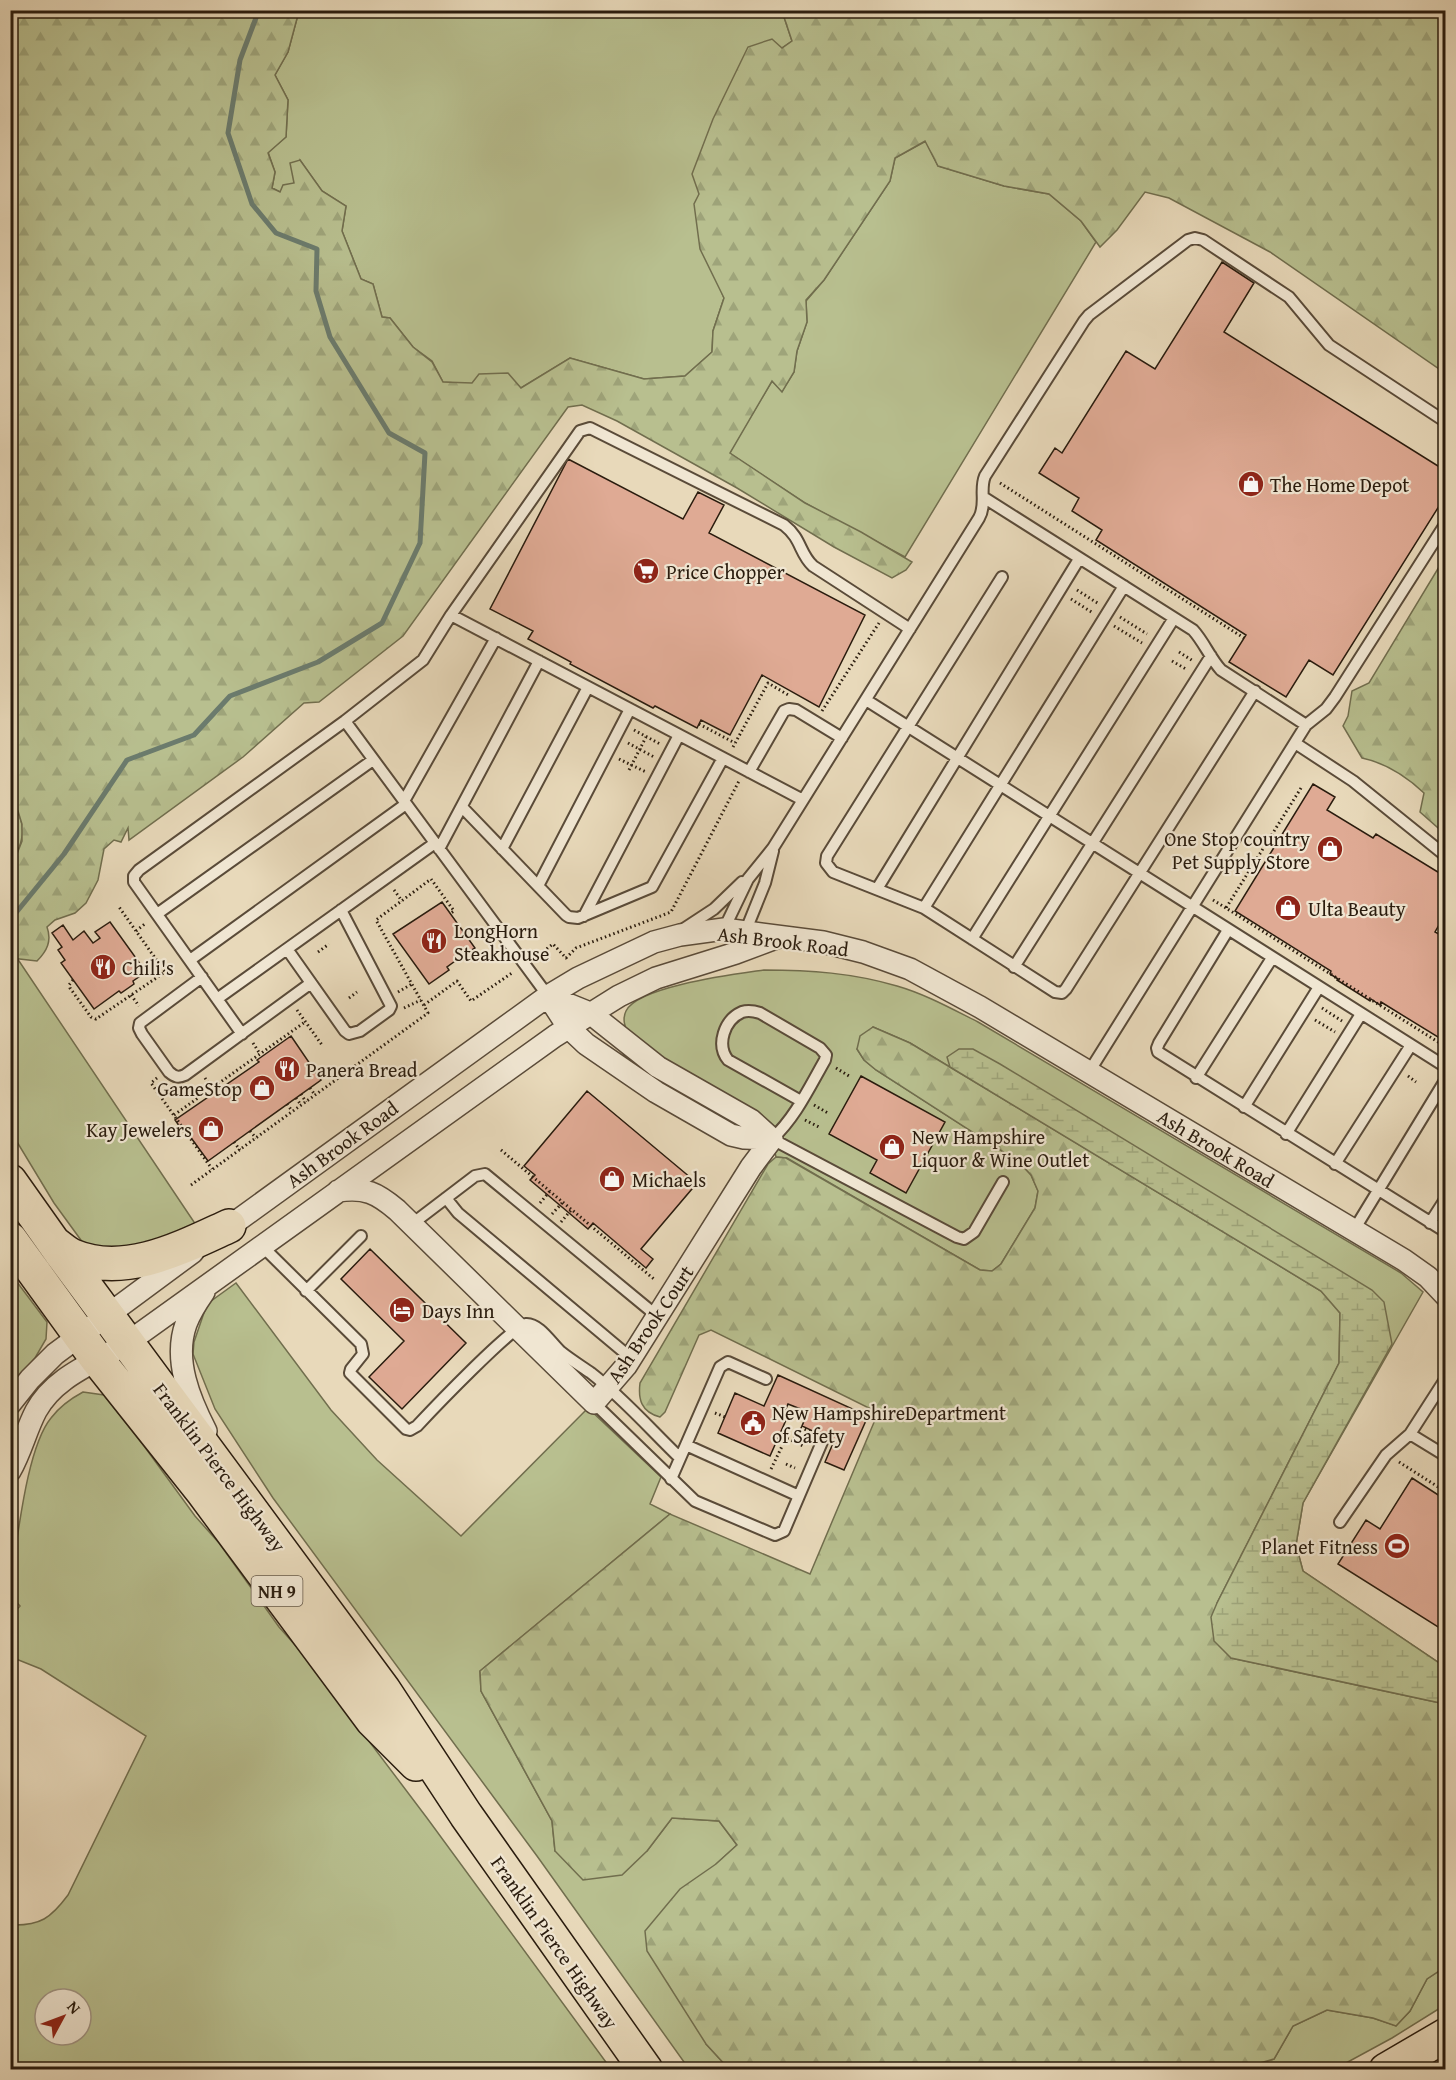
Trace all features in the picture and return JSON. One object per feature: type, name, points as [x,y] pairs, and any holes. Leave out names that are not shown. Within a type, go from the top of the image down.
[{"type":"highway","name":"Franklin Pierce Highway","points":[[10,1181],[53,1243],[384,1690],[466,1815],[645,2070]]},
{"type":"highway","points":[[53,1243],[72,1256],[90,1261],[112,1263],[166,1254],[230,1226]]},
{"type":"highway","name":"Franklin Pierce Highway","points":[[10,1239],[88,1347],[202,1491],[372,1720],[466,1815]]},
{"type":"highway","points":[[1386,2070],[1446,2035]]},
{"type":"street","name":"Ash Brook Road","points":[[88,1347],[106,1315],[548,996],[587,973],[654,942],[680,935],[724,929],[824,942],[863,951],[910,969],[980,1007],[1404,1260],[1428,1277],[1446,1296]]},
{"type":"street","points":[[10,1404],[42,1366],[88,1347],[127,1343],[590,1013],[656,978],[736,954],[778,937]]},
{"type":"street","points":[[548,996],[590,1013],[658,1067],[751,1120],[772,1139]]},
{"type":"street","points":[[548,996],[568,1028],[586,1044],[680,1107],[731,1135],[772,1139]]},
{"type":"street","name":"Ash Brook Court","points":[[338,1191],[364,1190],[384,1199],[518,1329],[601,1395],[631,1358],[751,1167],[772,1139]]},
{"type":"street","points":[[208,1284],[185,1325],[181,1350],[183,1371],[199,1417],[233,1485]]},
{"type":"street","points":[[10,1471],[42,1401],[69,1376],[88,1347]]},
{"type":"lane","points":[[654,942],[683,929],[704,916],[753,871],[774,848],[979,518],[983,511],[982,484],[985,476],[1089,315],[1188,240],[1195,238],[1203,240],[1289,297],[1329,345],[1446,422]]},
{"type":"lane","points":[[242,1034],[134,882],[134,876],[139,870],[345,721],[423,660],[451,615],[576,435],[585,428],[590,428],[784,525],[796,537],[807,561],[813,566],[910,629]]},
{"type":"lane","points":[[983,497],[1193,630],[1204,642],[1221,670],[1306,724]]},
{"type":"lane","points":[[1089,1072],[1306,724],[1326,709],[1335,697],[1446,523]]},
{"type":"lane","points":[[877,889],[1079,559]]},
{"type":"lane","points":[[1002,577],[827,856],[826,863],[833,872],[924,908],[1048,989],[1062,993],[1255,691]]},
{"type":"lane","points":[[924,908],[1124,586]]},
{"type":"lane","points":[[451,615],[803,800]]},
{"type":"lane","points":[[972,939],[1174,618]]},
{"type":"lane","points":[[190,960],[405,803],[496,638]]},
{"type":"lane","points":[[1014,967],[1211,656]]},
{"type":"lane","points":[[217,999],[341,910],[437,846],[462,807],[539,661]]},
{"type":"lane","points":[[502,849],[588,687]]},
{"type":"lane","points":[[866,700],[1446,1067]]},
{"type":"lane","points":[[538,886],[630,709]]},
{"type":"lane","points":[[749,772],[781,715],[789,709],[796,710],[842,738]]},
{"type":"lane","points":[[345,721],[548,996]]},
{"type":"lane","points":[[584,916],[679,735]]},
{"type":"lane","points":[[1295,743],[1353,781],[1446,856]]},
{"type":"lane","points":[[462,807],[569,917],[574,918],[584,916],[652,887],[723,758]]},
{"type":"lane","points":[[157,914],[373,760]]},
{"type":"lane","points":[[736,954],[768,874],[774,848]]},
{"type":"lane","points":[[724,929],[753,871]]},
{"type":"lane","points":[[287,949],[349,1034],[360,1030],[388,1010],[391,1006],[341,910]]},
{"type":"lane","points":[[1228,930],[1157,1048],[1158,1052],[1196,1078],[1446,1232]]},
{"type":"lane","points":[[1196,1078],[1272,958]]},
{"type":"lane","points":[[202,977],[140,1023],[142,1034],[174,1076],[185,1075],[311,983]]},
{"type":"lane","points":[[1244,1107],[1319,987]]},
{"type":"lane","points":[[801,1101],[723,1055],[722,1036],[740,1013],[749,1010],[760,1012],[824,1051],[826,1055],[801,1101],[783,1129],[772,1139],[964,1239],[974,1232],[1003,1182]]},
{"type":"lane","points":[[1286,1134],[1361,1014]]},
{"type":"lane","points":[[1335,1164],[1410,1045]]},
{"type":"lane","points":[[1354,1230],[1446,1079]]},
{"type":"lane","points":[[411,1224],[475,1176],[485,1174],[657,1316]]},
{"type":"lane","points":[[446,1198],[458,1213],[631,1358]]},
{"type":"lane","points":[[1430,1223],[1446,1198]]},
{"type":"lane","points":[[306,1291],[361,1236]]},
{"type":"lane","points":[[262,1246],[363,1349],[361,1358],[351,1369],[353,1377],[406,1429],[410,1430],[417,1426],[487,1355],[518,1329]]},
{"type":"lane","points":[[671,1479],[717,1372],[723,1364],[728,1362],[766,1379]]},
{"type":"lane","points":[[1340,1522],[1386,1455],[1410,1434],[1446,1378]]},
{"type":"lane","points":[[601,1395],[680,1458]]},
{"type":"lane","points":[[601,1395],[671,1479],[700,1504],[775,1535],[784,1531],[819,1438]]},
{"type":"lane","points":[[1410,1434],[1446,1456]]},
{"type":"lane","points":[[686,1445],[799,1496]]},
{"type":"path","points":[[1000,483],[1244,638]]},
{"type":"path","points":[[821,712],[885,613]]},
{"type":"path","points":[[732,749],[768,683],[794,698]]},
{"type":"path","points":[[622,724],[671,750]]},
{"type":"path","points":[[699,724],[735,744]]},
{"type":"path","points":[[615,736],[665,763]]},
{"type":"path","points":[[629,770],[646,737]]},
{"type":"path","points":[[607,752],[657,778]]},
{"type":"path","points":[[1300,788],[1226,908],[1446,1047]]},
{"type":"path","points":[[73,980],[70,988],[91,1017],[96,1019],[165,972],[118,907]]},
{"type":"path","points":[[318,952],[328,944]]},
{"type":"path","points":[[424,1005],[457,981],[471,1001],[512,973]]},
{"type":"path","points":[[349,998],[357,992]]},
{"type":"path","points":[[1311,1000],[1352,1027]]},
{"type":"path","points":[[1303,1012],[1345,1039]]},
{"type":"path","points":[[174,1115],[305,1022],[321,1045]]},
{"type":"path","points":[[168,1070],[151,1083],[213,1169]]},
{"type":"path","points":[[310,1088],[315,1095]]},
{"type":"path","points":[[301,1095],[306,1102]]},
{"type":"path","points":[[296,1098],[301,1105]]},
{"type":"path","points":[[287,1104],[292,1111]]},
{"type":"path","points":[[250,1131],[255,1138]]},
{"type":"path","points":[[234,1142],[240,1150]]},
{"type":"path","points":[[501,1150],[655,1280]]},
{"type":"path","points":[[779,1435],[793,1441],[800,1427],[819,1438]]},
{"type":"path","points":[[765,1480],[786,1438]]},
{"type":"path","points":[[1386,1455],[1446,1492]]},
{"type":"green space","points":[[11,10],[299,11],[288,52],[275,75],[288,100],[286,137],[268,153],[275,172],[272,188],[280,192],[283,185],[294,183],[290,163],[300,160],[322,191],[346,206],[342,231],[361,279],[373,284],[382,317],[390,318],[413,347],[432,362],[443,382],[472,383],[479,374],[508,373],[521,388],[570,358],[644,379],[685,376],[712,352],[713,331],[724,298],[700,249],[694,204],[699,194],[692,174],[713,119],[748,47],[772,39],[782,48],[792,41],[783,14],[786,11],[1445,11],[1445,373],[1270,252],[1169,198],[1145,192],[1117,230],[1100,247],[1081,221],[1049,194],[1004,186],[938,166],[925,141],[895,158],[890,181],[824,280],[806,300],[807,322],[797,351],[794,372],[782,392],[772,381],[730,453],[805,503],[912,562],[906,570],[892,578],[834,547],[737,488],[617,421],[582,405],[568,407],[403,636],[319,702],[304,703],[243,757],[129,840],[128,828],[121,842],[114,840],[104,849],[98,880],[86,903],[75,913],[55,920],[47,927],[49,941],[41,957],[37,961],[11,958],[11,869],[22,841],[22,824],[18,811],[11,801],[11,790],[14,788],[10,778]]},
{"type":"green space","points":[[299,11],[786,11],[783,14],[792,41],[782,48],[699,194],[718,283],[724,298],[713,331],[712,352],[685,376],[644,379],[570,358],[521,388],[443,382],[432,361],[413,347],[390,318],[382,317],[373,284],[361,279],[342,231],[346,206],[322,191],[300,160],[294,183],[280,192],[272,188],[275,172],[268,152],[286,137],[288,100],[275,75],[288,52]]},
{"type":"green space","points":[[926,141],[938,166],[1004,186],[1049,194],[1081,221],[1096,242],[905,557],[805,503],[729,453],[772,381],[782,391],[794,372],[797,351],[807,322],[806,301],[824,280],[890,181],[895,158]]},
{"type":"green space","points":[[1445,557],[1445,834],[1420,812],[1424,793],[1395,771],[1362,758],[1343,726],[1348,716],[1352,691],[1369,683]]},
{"type":"green space","points":[[11,801],[21,819],[22,835],[11,869]]},
{"type":"green space","points":[[11,957],[17,958],[196,1225],[155,1245],[108,1254],[86,1247],[54,1203],[11,1132]]},
{"type":"green space","points":[[764,970],[848,975],[907,989],[928,997],[978,1022],[1401,1273],[1423,1292],[1303,1503],[1296,1545],[1303,1571],[1445,1667],[1445,1704],[1231,1658],[1321,1291],[910,1043],[873,1027],[857,1049],[864,1060],[1019,1162],[1031,1175],[1038,1191],[1035,1208],[1001,1264],[992,1271],[980,1270],[787,1158],[776,1157],[772,1139],[628,1034],[624,1020],[626,1011],[634,1002],[668,988]]},
{"type":"green space","points":[[873,1027],[910,1043],[1321,1291],[1340,1313],[1339,1363],[1217,1603],[1231,1658],[1445,1704],[1445,1967],[1427,1979],[1410,2011],[1396,2026],[1373,2018],[1327,2010],[1293,2026],[1274,2059],[1239,2069],[1195,2067],[1193,2070],[729,2069],[706,2044],[647,1951],[645,1931],[680,1889],[716,1864],[737,1845],[719,1821],[672,1818],[647,1851],[622,1875],[583,1880],[555,1851],[552,1821],[481,1691],[480,1671],[670,1514],[810,1574],[875,1420],[873,1410],[711,1330],[699,1335],[665,1412],[660,1417],[654,1415],[642,1404],[640,1383],[768,1164],[776,1157],[786,1158],[980,1270],[992,1271],[1001,1264],[1035,1208],[1038,1191],[1031,1175],[1019,1162],[864,1060],[857,1049],[860,1036]]},
{"type":"green space","points":[[959,1049],[973,1049],[1000,1064],[1372,1290],[1384,1302],[1392,1344],[1303,1503],[1296,1545],[1303,1571],[1445,1667],[1445,1704],[1231,1658],[1214,1641],[1211,1617],[1217,1603],[1339,1363],[1340,1313],[1321,1291],[950,1067],[947,1057]]},
{"type":"green space","points":[[11,1274],[47,1322],[46,1339],[35,1358],[11,1386]]},
{"type":"green space","points":[[236,1283],[331,1410],[377,1460],[461,1536],[588,1408],[661,1477],[650,1504],[670,1514],[480,1671],[481,1691],[552,1821],[555,1851],[647,1851],[672,1818],[719,1821],[737,1845],[716,1864],[706,2044],[729,2069],[689,2069],[537,1856],[273,1498],[215,1409],[193,1354],[194,1342],[207,1304]]},
{"type":"green space","points":[[83,1392],[104,1395],[427,1818],[611,2069],[11,2069],[11,1925],[30,1924],[44,1919],[56,1910],[68,1895],[146,1736],[41,1669],[11,1657],[11,1616],[20,1606],[11,1596],[10,1569],[13,1566],[30,1467],[43,1431],[51,1418],[70,1400]]},
{"type":"green space","points":[[1445,1967],[1445,2005],[1392,2038],[1335,2069],[1239,2070],[1274,2059],[1293,2026],[1327,2010],[1373,2018],[1396,2026],[1410,2011],[1427,1979]]},
{"type":"building","name":"The Home Depot","points":[[1222,262],[1254,283],[1224,332],[1446,471],[1446,495],[1333,675],[1309,660],[1286,697],[1229,662],[1246,635],[1096,540],[1102,530],[1072,511],[1079,498],[1039,473],[1055,448],[1062,453],[1126,351],[1155,369]]},
{"type":"building","name":"Price Chopper","points":[[568,459],[683,519],[698,492],[724,505],[709,533],[865,615],[819,707],[762,675],[730,735],[701,720],[697,728],[655,706],[653,708],[570,664],[571,662],[528,639],[533,631],[490,609]]},
{"type":"building","points":[[1313,784],[1335,797],[1327,810],[1373,838],[1376,834],[1446,877],[1446,917],[1443,918],[1435,932],[1446,938],[1446,1042],[1381,1002],[1380,1005],[1371,999],[1370,1001],[1337,980],[1330,974],[1331,971],[1235,911]]},
{"type":"building","name":"LongHorn Steakhouse","points":[[442,902],[475,948],[464,955],[466,958],[460,962],[458,959],[447,967],[449,970],[429,984],[393,934]]},
{"type":"building","name":"Chili's","points":[[110,922],[146,972],[133,981],[134,984],[121,993],[119,991],[94,1009],[61,963],[65,960],[58,950],[62,947],[52,933],[63,925],[73,940],[84,931],[93,943],[100,938],[95,932]]},
{"type":"building","points":[[291,1036],[321,1080],[208,1161],[175,1120],[259,1062],[257,1060]]},
{"type":"building","name":"New Hampshire Liquor & Wine Outlet","points":[[861,1076],[945,1122],[906,1193],[870,1173],[877,1160],[829,1134]]},
{"type":"building","name":"Michaels","points":[[587,1091],[697,1183],[641,1249],[653,1259],[646,1268],[593,1223],[588,1229],[530,1180],[535,1175],[524,1166]]},
{"type":"building","name":"Days Inn","points":[[370,1249],[466,1343],[402,1409],[369,1377],[404,1341],[341,1279]]},
{"type":"building","name":"New HampshireDepartment of Safety","points":[[778,1375],[868,1416],[844,1470],[825,1462],[834,1441],[802,1426],[808,1412],[788,1404],[782,1418],[786,1420],[770,1456],[718,1433],[735,1393],[764,1406]]},
{"type":"building","name":"Planet Fitness","points":[[1412,1478],[1446,1500],[1446,1632],[1338,1564],[1366,1520],[1380,1529]]},
{"type":"waterway","points":[[10,920],[64,854],[127,760],[194,735],[230,696],[318,662],[382,623],[420,543],[425,453],[389,433],[330,337],[316,291],[317,249],[276,233],[252,204],[228,133],[240,60],[259,10]]},
{"type":"place","name":"The Home Depot","points":[[1251,484]]},
{"type":"place","name":"Price Chopper","points":[[646,571]]},
{"type":"place","name":"One Stop country Pet Supply Store","points":[[1330,849]]},
{"type":"place","name":"Ulta Beauty","points":[[1288,908]]},
{"type":"place","name":"LongHorn Steakhouse","points":[[434,941]]},
{"type":"place","name":"Chili's","points":[[103,967]]},
{"type":"place","name":"Panera Bread","points":[[287,1069]]},
{"type":"place","name":"GameStop","points":[[262,1088]]},
{"type":"place","name":"Kay Jewelers","points":[[211,1129]]},
{"type":"place","name":"New Hampshire Liquor & Wine Outlet","points":[[892,1147]]},
{"type":"place","name":"Michaels","points":[[612,1179]]},
{"type":"place","name":"Days Inn","points":[[402,1310]]},
{"type":"place","name":"New HampshireDepartment of Safety","points":[[753,1423]]},
{"type":"place","name":"Planet Fitness","points":[[1397,1546]]}]
